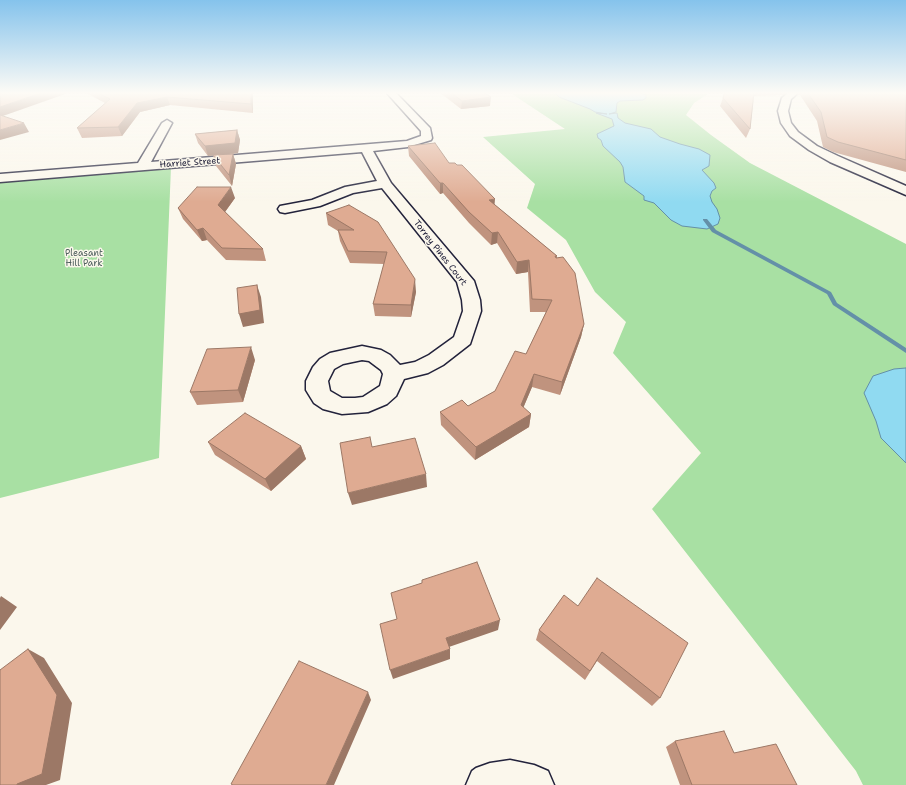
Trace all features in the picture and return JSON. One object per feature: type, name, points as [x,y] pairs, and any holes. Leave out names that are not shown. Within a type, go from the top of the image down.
[{"type":"street","points":[[142,167],[164,129]]},
{"type":"street","name":"Harriet Street","points":[[0,178],[408,144],[427,138],[425,129]]},
{"type":"street","points":[[790,129],[794,134],[813,148],[906,191]]},
{"type":"street","name":"Torrey Pines Court","points":[[366,148],[385,184],[465,281],[472,300],[472,311],[463,340],[436,360],[421,368],[394,374]]},
{"type":"street","points":[[285,209],[315,203],[350,190],[385,184]]},
{"type":"street","points":[[486,785],[490,782],[510,779],[534,785]]},
{"type":"green space","points":[[565,129],[703,129],[750,163],[906,244],[906,785],[863,785],[856,771],[652,509],[701,453],[613,353],[626,322],[595,292],[566,240],[527,208],[535,184],[483,137]]},
{"type":"green space","name":"Pleasant Hill Park","points":[[171,167],[159,458],[0,498],[0,182]]},
{"type":"water","points":[[608,129],[649,129],[660,137],[699,149],[710,155],[709,166],[702,170],[714,183],[716,188],[712,191],[710,196],[720,218],[718,224],[707,229],[682,226],[671,220],[654,203],[644,200],[644,196],[625,182],[623,167],[620,162],[603,146],[597,134]]},
{"type":"water","points":[[906,368],[906,463],[881,438],[876,421],[864,393],[873,376],[894,369]]},
{"type":"building","points":[[825,129],[906,129],[906,160],[838,142],[827,137]]},
{"type":"building","points":[[237,130],[235,143],[205,146],[195,134]]},
{"type":"building","points":[[435,143],[449,163],[462,165],[495,199],[489,200],[557,256],[555,256],[556,258],[563,257],[575,273],[584,324],[562,382],[534,374],[521,405],[531,414],[476,447],[440,412],[462,400],[468,406],[495,391],[515,351],[526,354],[552,300],[532,299],[529,260],[517,262],[498,232],[492,233],[469,212],[443,183],[440,183],[408,146]]},
{"type":"building","points":[[233,154],[229,175],[213,155]]},
{"type":"building","points":[[197,187],[231,187],[218,205],[263,249],[222,248],[203,228],[197,230],[178,208]]},
{"type":"building","points":[[349,205],[378,222],[415,279],[411,305],[373,304],[387,252],[348,251],[338,230],[354,230],[326,213]]},
{"type":"building","points":[[257,285],[260,310],[239,314],[237,288]]},
{"type":"building","points":[[251,347],[238,390],[190,392],[207,349]]},
{"type":"building","points":[[245,413],[301,446],[265,479],[208,442]]},
{"type":"building","points":[[370,437],[372,447],[415,438],[426,474],[348,493],[340,443]]},
{"type":"building","points":[[477,562],[500,620],[446,638],[450,649],[390,670],[380,624],[397,619],[391,593],[422,583],[422,580]]},
{"type":"building","points":[[597,578],[688,643],[660,698],[602,652],[590,671],[539,630],[564,595],[578,606]]},
{"type":"building","points":[[28,649],[57,695],[42,774],[17,785],[0,785],[0,670]]},
{"type":"building","points":[[299,661],[368,692],[326,785],[231,784]]},
{"type":"building","points":[[724,731],[734,753],[776,744],[797,785],[692,785],[675,741]]},
{"type":"waterway","points":[[705,220],[714,231],[829,293],[835,304],[906,351]]}]
